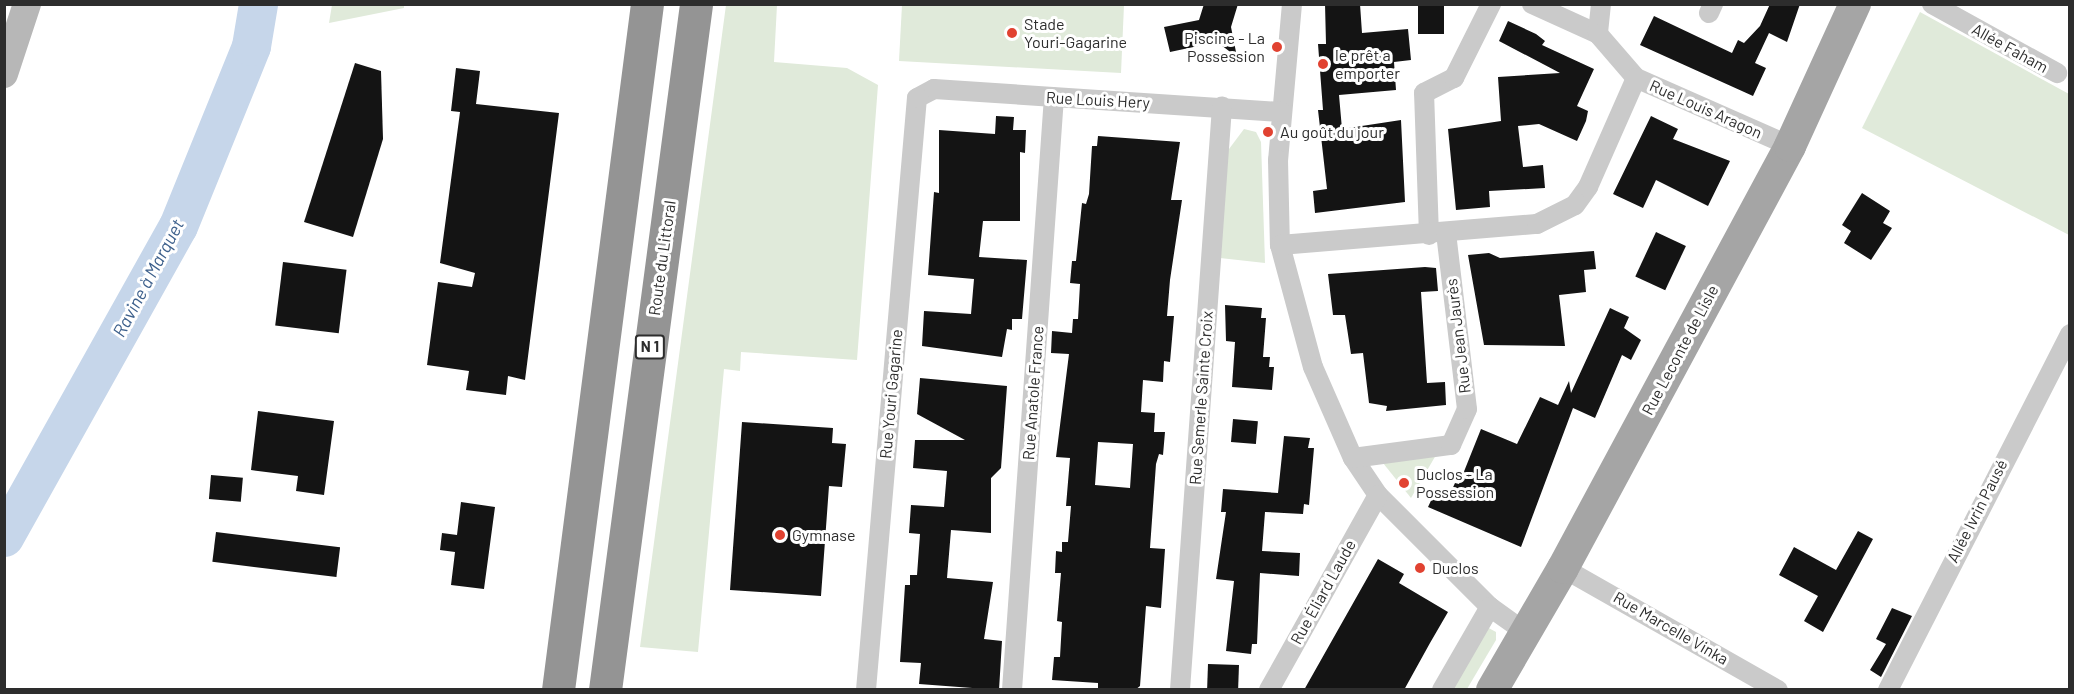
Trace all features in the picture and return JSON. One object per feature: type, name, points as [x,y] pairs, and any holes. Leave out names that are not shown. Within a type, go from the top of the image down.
[{"type":"highway","points":[[558,690],[647,4]]},
{"type":"highway","name":"Route du Littoral","points":[[605,690],[695,7]]},
{"type":"main road","points":[[4,74],[27,4]]},
{"type":"main road","name":"Rue Leconte de Lisle","points":[[1492,690],[1563,568],[1790,146],[1855,4]]},
{"type":"street","points":[[1292,4],[1281,112],[1280,245],[1313,367],[1353,458],[1378,495],[1490,607],[1525,632]]},
{"type":"street","name":"Rue Jean Jaurès","points":[[1353,458],[1451,445],[1467,409],[1437,234],[1424,93],[1454,78],[1491,4]]},
{"type":"street","points":[[1532,4],[1598,34],[1600,4]]},
{"type":"street","name":"Allée Faham","points":[[1932,4],[2057,73]]},
{"type":"street","name":"Rue Louis Aragon","points":[[1598,34],[1636,78],[1790,146]]},
{"type":"street","points":[[1280,245],[1437,234],[1537,224],[1575,205],[1588,187],[1636,78]]},
{"type":"street","name":"Rue Louis Hery","points":[[917,98],[933,89],[1281,112]]},
{"type":"street","name":"Rue Anatole France","points":[[1012,690],[1054,97]]},
{"type":"street","name":"Rue Youri Gagarine","points":[[866,690],[917,98]]},
{"type":"street","name":"Rue Semerle Sainte Croix","points":[[1180,690],[1222,107]]},
{"type":"street","name":"Allée Ivrin Pausé","points":[[1887,690],[2070,334]]},
{"type":"street","name":"Rue Éliard Laude","points":[[1269,690],[1378,495]]},
{"type":"street","name":"Rue Marcelle Vinka","points":[[1563,568],[1779,690]]},
{"type":"street","points":[[1442,690],[1490,607]]},
{"type":"green space","points":[[404,4],[404,8],[329,23],[332,5]]},
{"type":"green space","points":[[726,5],[777,5],[774,62],[847,68],[878,85],[857,360],[741,352],[740,371],[724,369],[698,652],[640,647]]},
{"type":"green space","name":"Stade Youri-Gagarine","points":[[902,5],[1124,5],[1121,73],[899,61]]},
{"type":"green space","points":[[1920,12],[2069,94],[2069,235],[1862,128]]},
{"type":"green space","points":[[1244,129],[1256,132],[1261,142],[1265,263],[1220,258],[1226,153]]},
{"type":"green space","points":[[1436,455],[1411,498],[1383,463]]},
{"type":"green space","points":[[1485,626],[1496,632],[1496,640],[1467,689],[1450,690]]},
{"type":"building","points":[[1204,4],[1238,4],[1231,27],[1237,57],[1217,42],[1170,52],[1164,27],[1199,20]]},
{"type":"building","points":[[1325,4],[1360,4],[1362,33],[1408,29],[1411,60],[1394,62],[1396,90],[1339,95],[1342,129],[1401,120],[1405,202],[1315,213],[1313,191],[1327,189],[1318,110],[1323,110],[1318,44],[1326,44]]},
{"type":"building","points":[[1418,4],[1444,4],[1444,34],[1418,34]]},
{"type":"building","points":[[1770,4],[1800,4],[1787,42],[1769,33],[1755,63],[1766,68],[1753,96],[1640,45],[1654,16],[1732,53],[1738,40],[1744,43],[1760,26]]},
{"type":"building","points":[[1508,21],[1536,34],[1545,41],[1542,45],[1594,69],[1577,106],[1588,111],[1586,121],[1577,141],[1539,124],[1518,126],[1523,167],[1543,165],[1545,188],[1489,191],[1490,207],[1456,210],[1448,129],[1501,121],[1498,77],[1560,73],[1499,41]]},
{"type":"building","points":[[355,63],[381,71],[383,139],[353,237],[304,222]]},
{"type":"building","points":[[456,68],[480,71],[476,104],[559,113],[525,380],[508,376],[506,395],[466,390],[469,371],[427,365],[438,282],[472,287],[475,273],[440,263],[460,112],[451,111]]},
{"type":"building","points":[[996,116],[1014,117],[1013,130],[1026,130],[1025,153],[1020,152],[1020,221],[983,221],[979,257],[1027,260],[1022,319],[1012,319],[1012,330],[1007,329],[1002,357],[922,346],[924,311],[971,314],[974,279],[928,275],[934,192],[939,193],[939,130],[995,134]]},
{"type":"building","points":[[1651,116],[1678,129],[1673,139],[1730,161],[1708,206],[1656,180],[1643,208],[1613,194]]},
{"type":"building","points":[[1098,136],[1180,142],[1171,200],[1182,200],[1167,316],[1174,316],[1170,362],[1164,361],[1163,382],[1143,380],[1141,412],[1155,413],[1154,432],[1165,432],[1163,455],[1159,454],[1156,464],[1150,548],[1165,549],[1161,608],[1146,606],[1140,686],[1135,690],[1098,690],[1098,683],[1052,680],[1054,657],[1060,657],[1062,622],[1057,621],[1061,573],[1055,573],[1056,551],[1062,552],[1062,542],[1068,542],[1071,506],[1066,506],[1070,458],[1056,457],[1069,354],[1051,353],[1052,331],[1072,333],[1073,319],[1078,319],[1080,284],[1070,283],[1072,261],[1076,261],[1082,203],[1086,204],[1089,194],[1092,146],[1097,146]],"holes":[[[1098,442],[1133,444],[1130,488],[1095,485]]]},
{"type":"building","points":[[1862,193],[1890,211],[1883,223],[1892,228],[1871,260],[1844,243],[1851,231],[1842,225]]},
{"type":"building","points":[[1656,232],[1686,246],[1665,290],[1635,276]]},
{"type":"building","points":[[1594,251],[1596,269],[1584,270],[1586,292],[1559,295],[1565,346],[1484,345],[1468,255],[1489,253],[1500,258]]},
{"type":"building","points":[[283,262],[347,270],[339,333],[275,326]]},
{"type":"building","points":[[1436,268],[1438,291],[1421,292],[1427,383],[1445,382],[1446,405],[1386,411],[1387,406],[1369,403],[1363,353],[1351,354],[1345,315],[1333,315],[1328,274]]},
{"type":"building","points":[[1225,305],[1262,308],[1261,318],[1266,318],[1263,357],[1270,357],[1269,367],[1274,367],[1272,390],[1232,387],[1235,342],[1226,341]]},
{"type":"building","points":[[1610,308],[1629,317],[1624,328],[1641,340],[1631,360],[1622,355],[1595,418],[1573,408],[1521,547],[1428,507],[1436,490],[1449,496],[1455,483],[1459,484],[1481,429],[1517,444],[1540,397],[1558,405],[1569,381],[1571,393]]},
{"type":"building","points":[[920,378],[1007,386],[1001,468],[991,478],[991,533],[951,530],[947,578],[993,582],[984,639],[1002,641],[999,690],[919,684],[921,663],[900,662],[905,585],[910,585],[910,575],[917,575],[920,534],[909,533],[911,505],[944,507],[947,471],[913,468],[915,440],[965,440],[917,414]]},
{"type":"building","points":[[258,411],[334,421],[324,495],[296,491],[298,476],[251,470]]},
{"type":"building","points":[[1233,419],[1258,421],[1256,444],[1231,442]]},
{"type":"building","name":"Gymnase","points":[[742,422],[833,428],[832,443],[846,444],[842,487],[829,486],[821,596],[730,590]]},
{"type":"building","points":[[1284,436],[1310,438],[1308,448],[1314,448],[1309,505],[1304,504],[1303,514],[1265,512],[1262,551],[1300,553],[1299,576],[1260,573],[1257,644],[1252,644],[1251,654],[1226,651],[1234,581],[1216,579],[1226,512],[1221,512],[1223,489],[1278,493]]},
{"type":"building","points":[[211,475],[243,478],[241,502],[209,499]]},
{"type":"building","points":[[461,502],[495,507],[484,589],[451,585],[455,552],[440,550],[442,533],[457,535]]},
{"type":"building","points":[[1858,531],[1873,539],[1823,632],[1804,621],[1818,596],[1779,575],[1794,547],[1836,570]]},
{"type":"building","points":[[216,532],[340,547],[336,577],[212,562]]},
{"type":"building","points":[[1378,559],[1404,574],[1399,583],[1448,612],[1404,690],[1304,690]]},
{"type":"building","points":[[1892,608],[1912,616],[1881,677],[1870,670],[1886,644],[1876,639]]},
{"type":"building","points":[[1208,664],[1239,665],[1238,690],[1207,690]]},
{"type":"waterway","name":"Ravine à Marquet","points":[[4,537],[178,226],[251,46],[258,4]]},
{"type":"place","name":"Stade Youri-Gagarine","points":[[1012,33]]},
{"type":"place","name":"Piscine - La Possession","points":[[1277,47]]},
{"type":"place","name":"le prêt a emporter","points":[[1323,64]]},
{"type":"place","name":"Au goût du jour","points":[[1268,132]]},
{"type":"place","name":"Duclos - La Possession","points":[[1404,483]]},
{"type":"place","name":"Gymnase","points":[[780,535]]},
{"type":"place","name":"Duclos","points":[[1420,568]]}]
